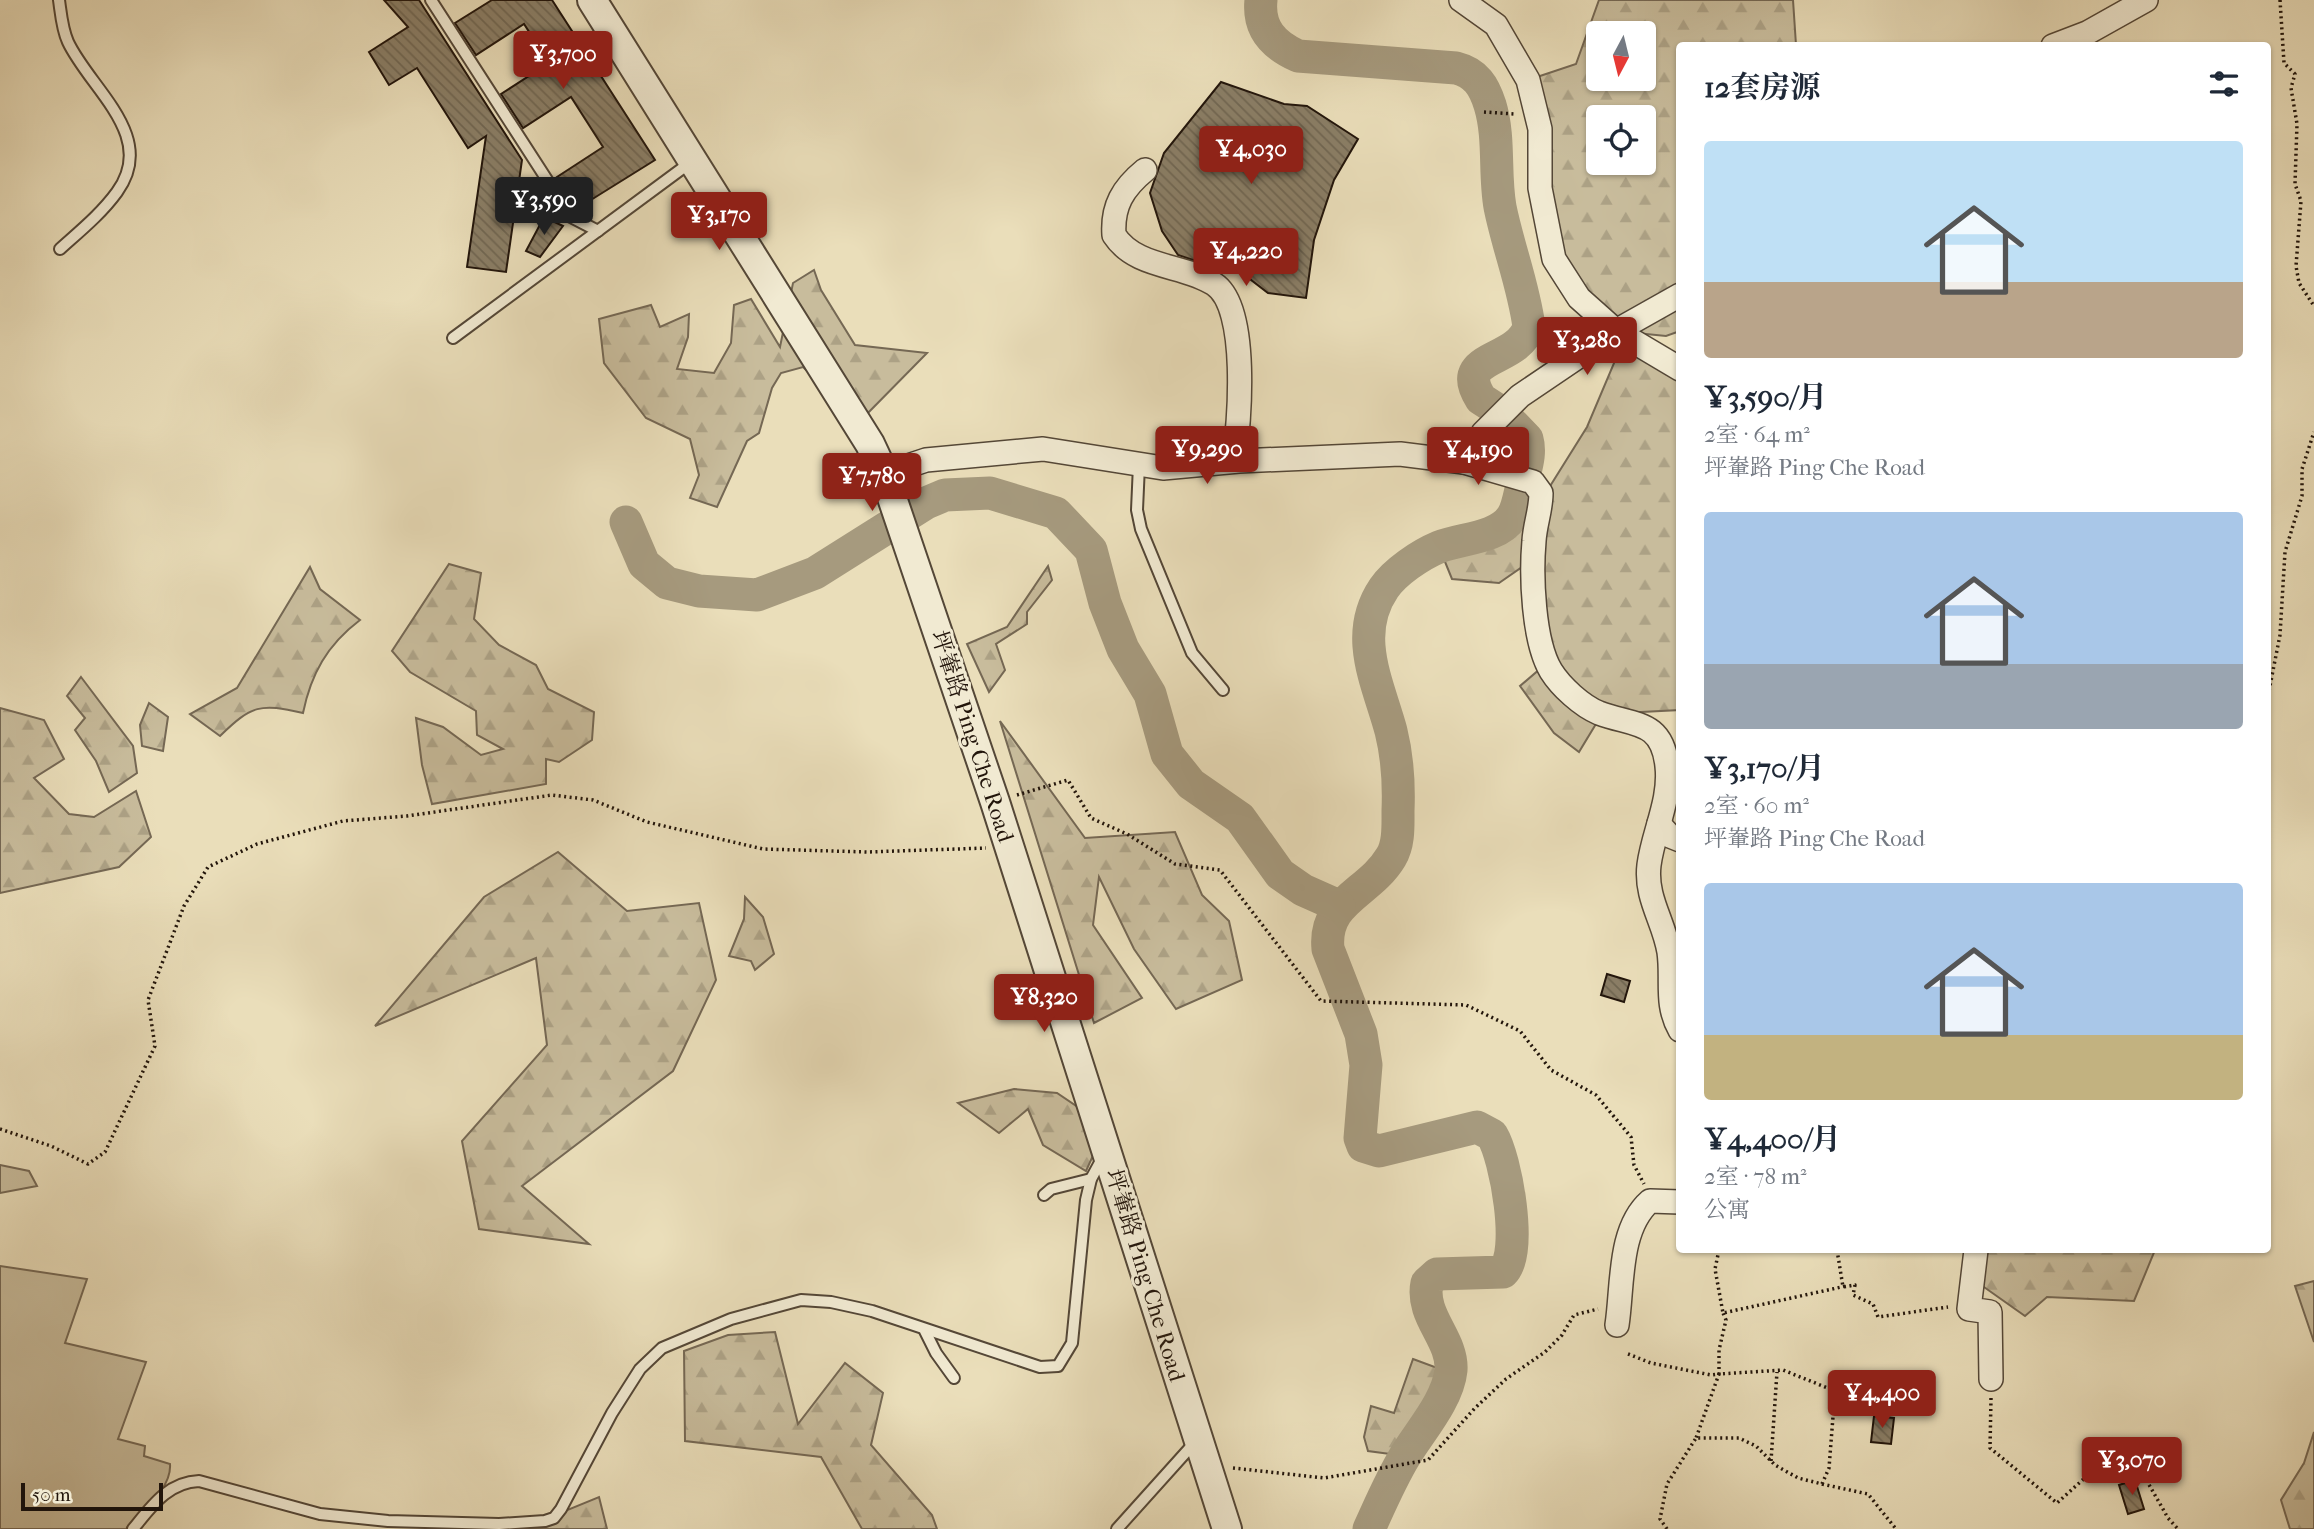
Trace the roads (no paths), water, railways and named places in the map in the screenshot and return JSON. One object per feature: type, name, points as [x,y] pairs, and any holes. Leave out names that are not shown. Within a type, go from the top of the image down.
[{"type":"street","name":"坪輋路 Ping Che Road","points":[[592,0],[691,162],[870,443],[886,479],[995,802],[1227,1529]]},
{"type":"street","points":[[1461,0],[1496,25],[1528,80],[1540,129],[1540,188],[1554,260],[1579,298],[1616,331],[1676,367]]},
{"type":"street","points":[[2063,42],[2087,33],[2146,0]]},
{"type":"street","points":[[1145,170],[1125,186],[1120,196],[1114,235],[1121,245],[1154,264],[1215,285],[1228,302],[1238,349],[1239,423],[1234,461]]},
{"type":"street","points":[[1464,462],[1490,426],[1520,396],[1616,331],[1676,297]]},
{"type":"street","points":[[886,479],[926,460],[1043,449],[1163,468],[1234,461],[1400,454],[1464,462],[1503,471],[1536,485],[1541,494],[1533,559],[1538,636],[1551,671],[1575,696],[1596,712],[1641,723],[1658,737],[1667,765],[1647,884],[1670,955],[1669,1000],[1676,1019]]},
{"type":"street","points":[[1659,824],[1676,838]]},
{"type":"street","points":[[1619,1315],[1629,1231],[1638,1211],[1650,1201],[1676,1202]]},
{"type":"street","points":[[1976,1253],[1969,1309],[1990,1312],[1991,1379]]},
{"type":"lane","points":[[60,0],[69,44],[122,120],[130,154],[130,168],[118,191],[61,249]]},
{"type":"lane","points":[[431,0],[571,217],[598,231]]},
{"type":"lane","points":[[453,338],[691,162]]},
{"type":"lane","points":[[1139,465],[1137,510],[1141,529],[1192,653],[1223,690]]},
{"type":"lane","points":[[133,1529],[169,1489],[184,1482],[199,1481],[320,1514],[388,1521],[499,1524],[554,1518],[612,1413],[640,1369],[662,1348],[731,1319],[802,1300],[831,1302],[872,1311],[925,1331],[1041,1367],[1058,1366],[1072,1343],[1086,1200],[1091,1179],[1106,1148]]},
{"type":"lane","points":[[1044,1195],[1051,1189],[1091,1179]]},
{"type":"lane","points":[[925,1331],[936,1353],[954,1378]]},
{"type":"lane","points":[[1117,1529],[1197,1439]]},
{"type":"waterway","points":[[1261,0],[1262,19],[1269,34],[1281,47],[1298,56],[1456,68],[1469,73],[1478,81],[1488,98],[1493,117],[1500,207],[1529,327],[1522,339],[1512,348],[1480,366],[1475,374],[1474,385],[1481,399],[1501,412],[1527,439],[1528,460],[1519,500],[1512,517],[1488,534],[1439,547],[1416,559],[1389,582],[1375,606],[1369,641],[1375,677],[1395,750],[1397,841],[1394,852],[1382,870],[1340,908],[1328,932],[1328,949],[1361,1034],[1366,1065],[1360,1138],[1363,1146],[1379,1151],[1477,1127],[1492,1135],[1507,1183],[1512,1226],[1509,1262],[1503,1272],[1437,1274],[1427,1283],[1428,1306],[1450,1359],[1449,1381],[1433,1415],[1395,1474],[1369,1529]]},
{"type":"waterway","points":[[626,522],[644,564],[667,583],[699,591],[757,595],[815,573],[926,503],[945,495],[990,493],[1056,513],[1091,550],[1105,603],[1123,649],[1150,694],[1167,754],[1191,784],[1240,818],[1280,874],[1303,890],[1339,906]]}]
